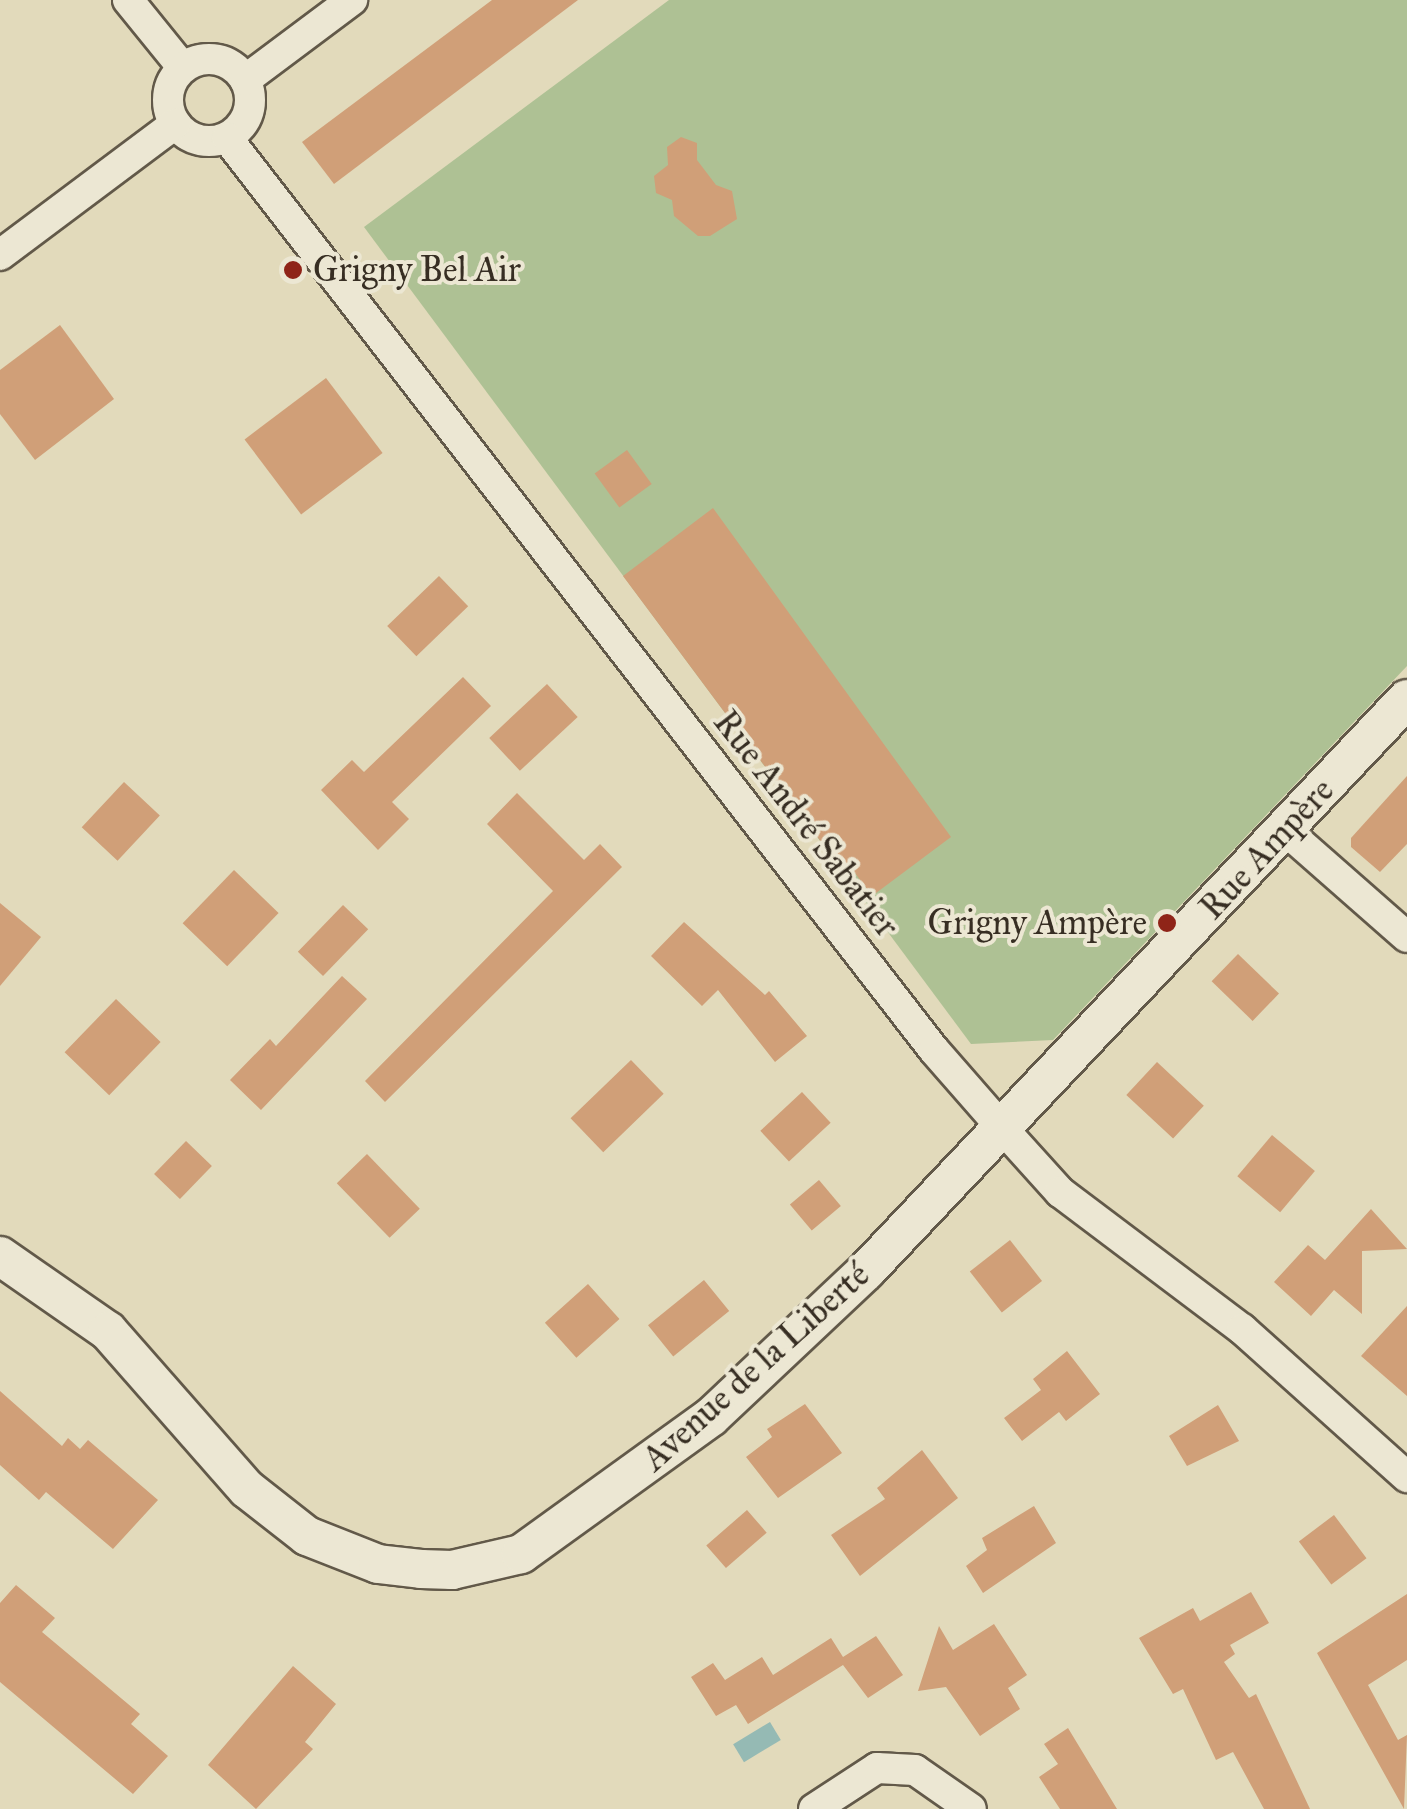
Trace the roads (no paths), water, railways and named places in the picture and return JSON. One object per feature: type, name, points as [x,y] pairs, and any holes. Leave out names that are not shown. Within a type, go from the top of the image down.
[{"type":"street","points":[[128,0],[184,68]]},
{"type":"street","points":[[246,80],[352,0]]},
{"type":"street","points":[[196,60],[224,61],[246,80],[249,113],[227,138],[198,140],[175,124],[168,94],[184,68],[196,60]]},
{"type":"street","points":[[0,255],[175,124]]},
{"type":"street","name":"Rue André Sabatier","points":[[227,138],[934,1050],[1004,1130],[1060,1192],[1242,1329],[1407,1477]]},
{"type":"street","name":"Rue Ampère","points":[[1004,1130],[1407,699]]},
{"type":"street","points":[[1285,830],[1407,937]]},
{"type":"street","name":"Avenue de la Liberté","points":[[0,1256],[121,1343],[272,1514],[344,1554],[452,1570],[521,1554],[552,1537],[711,1417],[1004,1130]]},
{"type":"street","points":[[814,1809],[877,1768],[915,1770],[971,1809]]},
{"type":"water","points":[[770,1722],[781,1740],[744,1762],[733,1744]]},
{"type":"place","name":"Grigny Bel Air","points":[[293,270]]},
{"type":"place","name":"Grigny Ampère","points":[[1167,923]]}]
